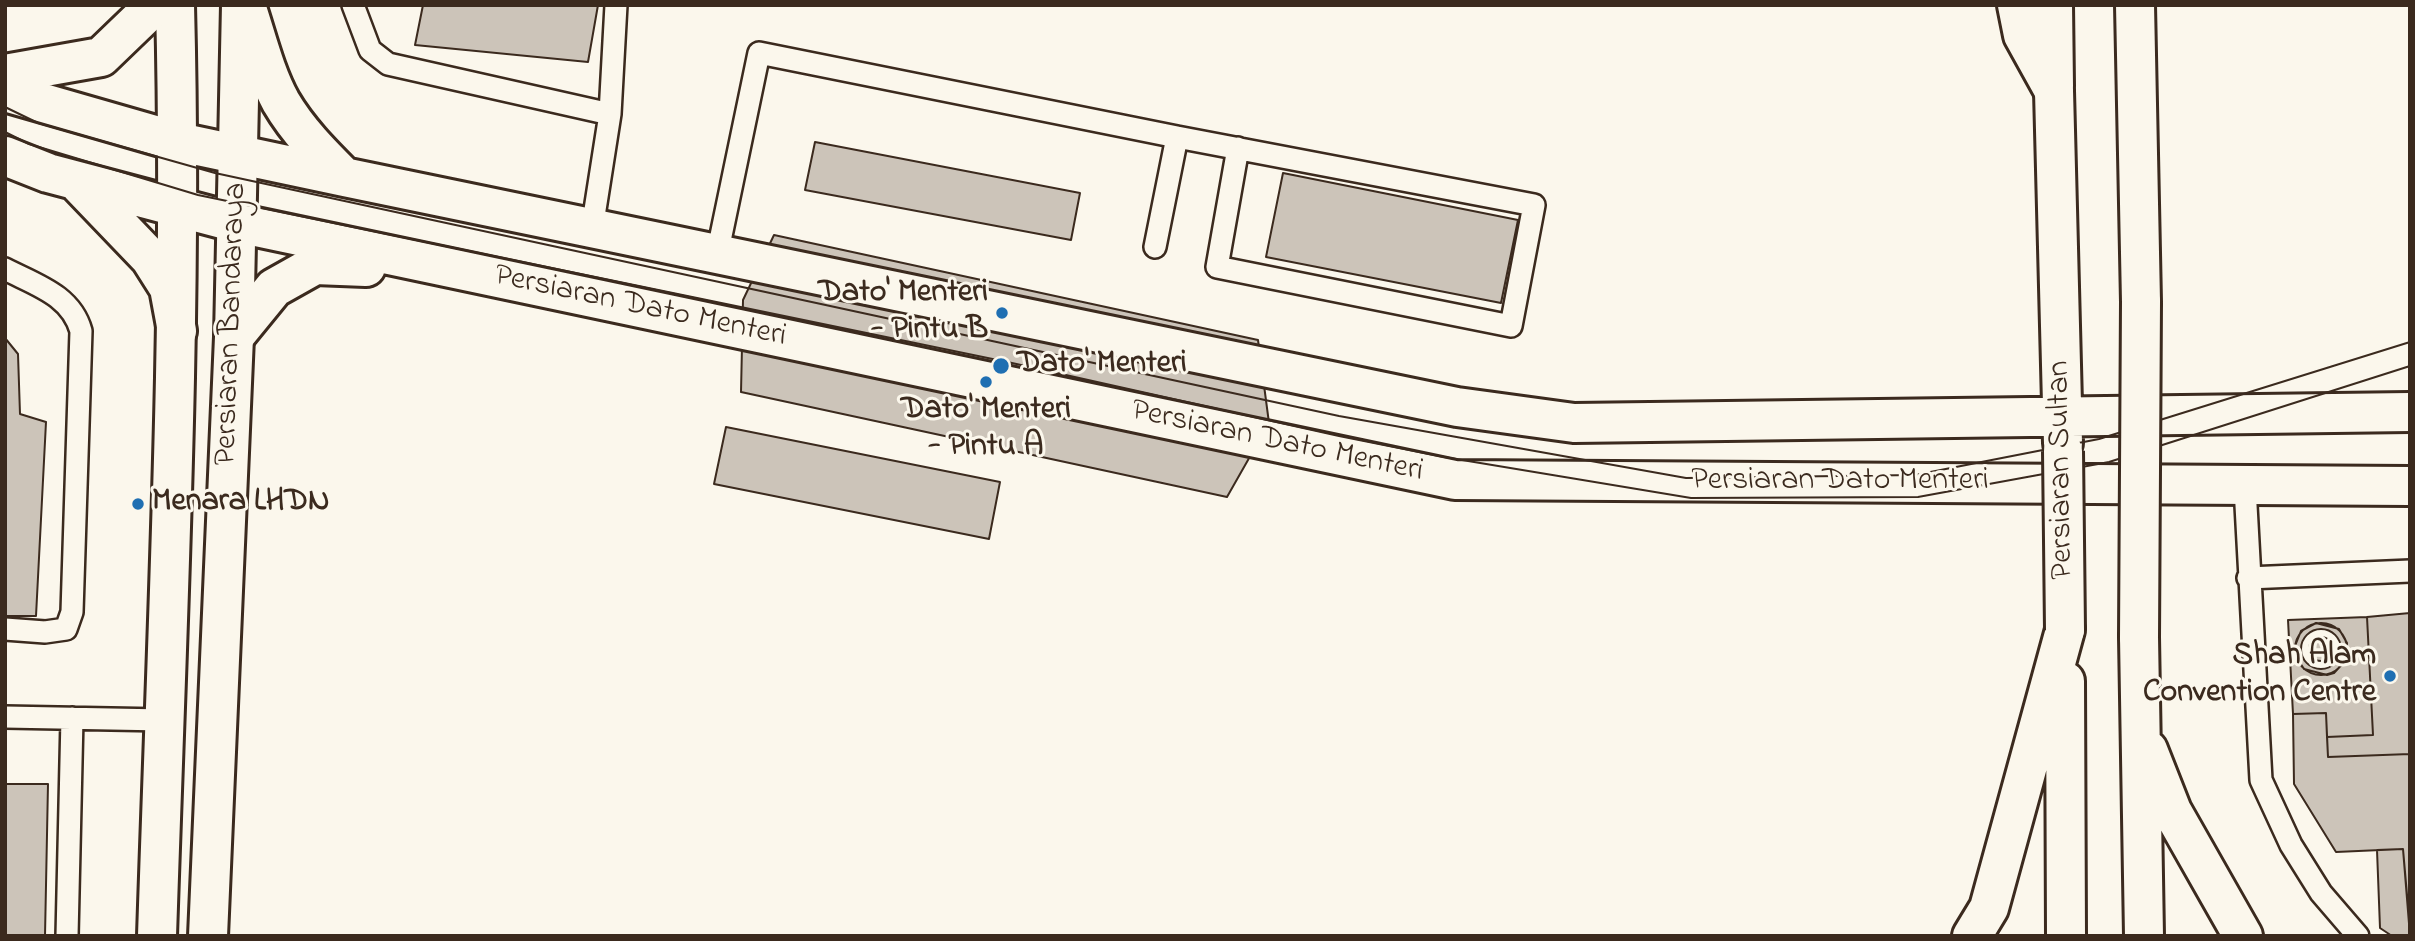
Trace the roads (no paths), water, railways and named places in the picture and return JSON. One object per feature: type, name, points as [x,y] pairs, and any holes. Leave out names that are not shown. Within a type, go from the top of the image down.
[{"type":"main road","points":[[5,74],[101,57],[155,5]]},
{"type":"main road","name":"Persiaran Bandaraya","points":[[157,936],[177,331],[179,142],[176,5]]},
{"type":"main road","name":"Persiaran Bandaraya","points":[[208,936],[237,223],[240,5]]},
{"type":"main road","points":[[246,5],[267,71],[281,102],[304,136],[344,177]]},
{"type":"main road","points":[[2017,5],[2023,35],[2054,92]]},
{"type":"main road","name":"Persiaran Sultan","points":[[2053,5],[2061,304],[2066,936]]},
{"type":"main road","points":[[2135,5],[2141,302],[2139,729],[2144,936]]},
{"type":"main road","points":[[5,92],[179,142],[239,155],[1457,407],[1574,423],[2410,412]]},
{"type":"main road","name":"Persiaran Dato Menteri","points":[[5,156],[76,181],[178,210],[1455,480],[2410,486]]},
{"type":"main road","points":[[76,181],[150,258],[169,288],[177,331]]},
{"type":"main road","points":[[233,337],[274,288],[315,265],[469,272]]},
{"type":"main road","points":[[1972,936],[1990,908],[2065,630]]},
{"type":"main road","points":[[2139,729],[2172,811],[2243,936]]},
{"type":"lane","points":[[353,5],[370,50],[388,64],[610,114]]},
{"type":"lane","points":[[592,229],[610,114],[616,5]]},
{"type":"lane","points":[[717,255],[759,53],[1534,205],[1511,326],[1217,267],[1238,148]]},
{"type":"lane","points":[[1155,247],[1177,137]]},
{"type":"lane","points":[[5,269],[65,300],[76,315],[81,331],[72,612],[66,629],[45,632],[5,629]]},
{"type":"lane","points":[[2245,487],[2261,780],[2291,845],[2321,893],[2358,936]]},
{"type":"lane","points":[[2248,578],[2410,570]]},
{"type":"lane","points":[[5,717],[164,720]]},
{"type":"lane","points":[[67,936],[72,718]]},
{"type":"tram line","points":[[5,107],[38,123],[215,173],[1339,416],[1686,478],[1915,475],[2099,439],[2410,342]]},
{"type":"tram line","points":[[5,132],[29,144],[198,195],[1012,363],[1339,436],[1444,457],[1691,498],[1918,497],[2109,462],[2410,366]]},
{"type":"place","name":"Dato' Menteri - Pintu B","points":[[1002,313]]},
{"type":"place","name":"Dato' Menteri","points":[[1001,366]]},
{"type":"place","name":"Dato' Menteri - Pintu A","points":[[986,382]]},
{"type":"place","name":"Menara LHDN","points":[[138,504]]},
{"type":"place","name":"Shah Alam Convention Centre","points":[[2390,676]]}]
